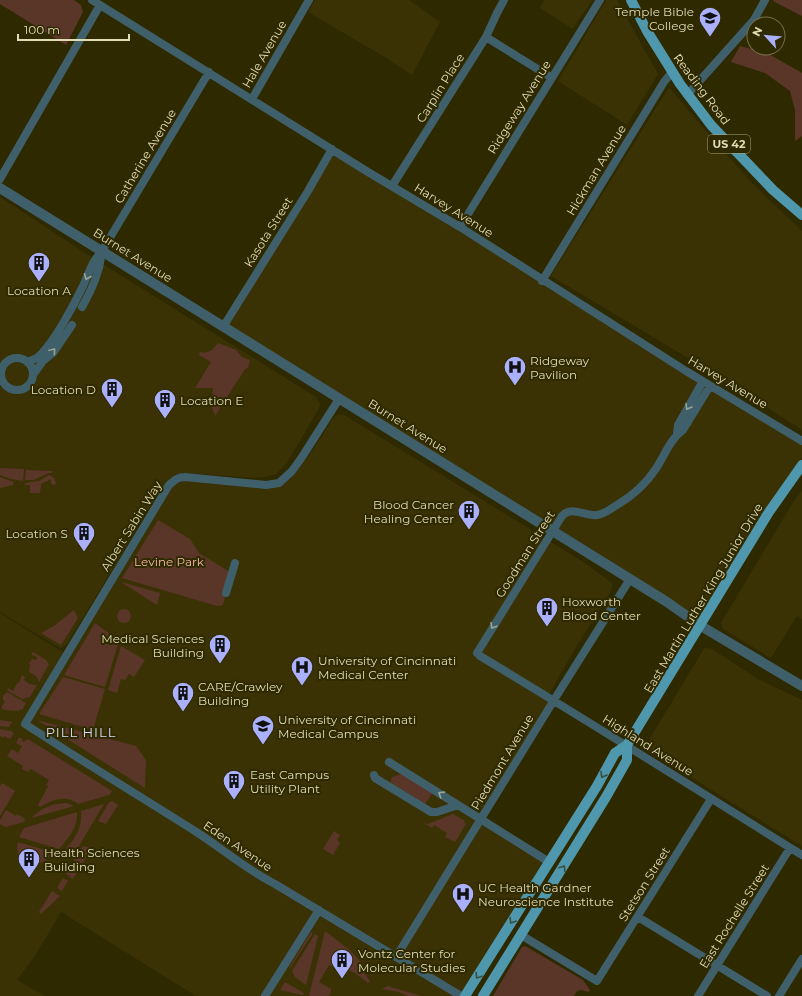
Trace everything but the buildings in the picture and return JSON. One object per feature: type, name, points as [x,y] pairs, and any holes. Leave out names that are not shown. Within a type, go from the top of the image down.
[{"type":"main road","name":"Reading Road","points":[[631,0],[647,31],[687,95],[711,125],[773,190],[802,215]]},
{"type":"main road","name":"East Martin Luther King Junior Drive","points":[[465,996],[615,753],[628,745],[769,512],[802,465]]},
{"type":"main road","name":"East Martin Luther King Junior Drive","points":[[483,996],[620,773],[627,760],[628,745]]},
{"type":"street","name":"Harvey Avenue","points":[[92,0],[460,228],[542,281],[802,441]]},
{"type":"street","name":"Hale Avenue","points":[[252,99],[309,0]]},
{"type":"street","name":"Carplin Place","points":[[392,186],[486,37],[496,13],[504,0]]},
{"type":"street","name":"Ridgeway Avenue","points":[[460,228],[600,0]]},
{"type":"street","points":[[687,95],[754,20],[765,0]]},
{"type":"street","points":[[0,179],[100,5]]},
{"type":"street","points":[[486,37],[552,78]]},
{"type":"street","name":"Catherine Avenue","points":[[27,362],[37,358],[46,348],[77,298],[94,260],[102,252],[209,72]]},
{"type":"street","name":"Hickman Avenue","points":[[542,281],[664,82],[672,72]]},
{"type":"street","name":"Kasota Street","points":[[224,327],[308,191],[332,149]]},
{"type":"street","name":"Burnet Avenue","points":[[0,188],[667,602],[701,626],[802,686]]},
{"type":"street","name":"Catherine Avenue","points":[[82,307],[101,265],[102,252]]},
{"type":"street","points":[[33,376],[30,365],[18,358],[8,361],[2,370],[2,380],[10,388],[20,389],[28,384],[43,361],[53,353],[72,325]]},
{"type":"street","name":"Goodman Street","points":[[479,655],[510,600],[562,516],[569,511],[596,516],[603,514],[632,496],[655,471],[677,434],[678,425],[707,383]]},
{"type":"street","name":"Albert Sabin Way","points":[[25,724],[169,485],[180,477],[266,485],[279,483],[292,471],[302,457],[339,399]]},
{"type":"street","points":[[226,594],[235,563]]},
{"type":"street","name":"Piedmont Avenue","points":[[396,958],[630,579]]},
{"type":"street","name":"Highland Avenue","points":[[479,655],[554,700],[580,718],[628,745],[711,799],[802,855]]},
{"type":"street","name":"Eden Avenue","points":[[25,724],[206,839],[244,867],[462,996]]},
{"type":"street","points":[[389,762],[549,862]]},
{"type":"street","points":[[374,775],[375,778],[431,812],[437,812],[458,805]]},
{"type":"street","name":"Stetson Street","points":[[521,935],[597,981],[711,799]]},
{"type":"street","name":"East Rochelle Street","points":[[698,996],[790,848]]},
{"type":"street","points":[[265,996],[319,910]]},
{"type":"street","points":[[638,917],[767,996]]},
{"type":"street","points":[[779,996],[802,960]]},
{"type":"shaded area","points":[[315,0],[409,0],[440,22],[412,75],[308,12]]},
{"type":"shaded area","points":[[544,0],[592,0],[573,29],[540,8]]},
{"type":"shaded area","points":[[606,0],[617,0],[658,74],[627,125],[558,81]]},
{"type":"shaded area","points":[[669,87],[751,182],[802,231],[802,430],[713,373],[551,276]]},
{"type":"shaded area","name":"Ridgeway Pavilion","points":[[332,149],[802,441],[802,465],[701,626],[223,327]]},
{"type":"shaded area","points":[[0,197],[85,253],[316,397],[320,404],[287,463],[276,474],[255,478],[187,473],[175,475],[170,479],[160,491],[67,644],[60,648],[0,612]]},
{"type":"shaded area","name":"University of Cincinnati Medical Campus","points":[[339,414],[344,415],[585,563],[612,583],[612,589],[548,696],[554,700],[482,819],[549,862],[465,996],[196,996],[61,912],[35,956],[17,980],[45,996],[0,996],[0,613],[67,655],[175,480],[273,485],[302,457],[307,459],[332,420]]},
{"type":"shaded area","points":[[802,491],[802,619],[797,616],[771,658],[723,629],[721,623],[795,499]]},
{"type":"shaded area","points":[[705,647],[712,649],[758,679],[802,700],[802,846],[647,750],[646,745]]},
{"type":"green space","points":[[0,0],[74,0],[81,5],[83,12],[66,45],[0,4]]},
{"type":"green space","points":[[802,0],[802,16],[773,1]]},
{"type":"green space","points":[[740,46],[746,48],[746,56],[772,56],[802,73],[802,136],[795,141],[795,110],[790,91],[765,73],[731,62]]},
{"type":"green space","points":[[218,343],[236,350],[242,357],[250,360],[248,368],[245,369],[215,416],[212,407],[213,388],[195,388],[211,362],[199,355],[200,352],[210,351]]},
{"type":"green space","points":[[0,468],[24,469],[23,481],[0,475]]},
{"type":"green space","points":[[26,470],[52,471],[52,473],[48,473],[34,480],[25,480]]},
{"type":"green space","points":[[49,475],[54,478],[56,483],[55,485],[51,484],[51,479],[41,484],[40,493],[30,493],[30,485],[25,485],[25,483],[39,481]]},
{"type":"green space","points":[[0,477],[13,482],[13,485],[0,488]]},
{"type":"green space","name":"Levine Park","points":[[158,520],[190,539],[199,553],[228,571],[230,576],[223,605],[217,606],[122,578]]},
{"type":"green space","points":[[121,582],[160,593],[157,605]]},
{"type":"green space","points":[[121,609],[127,609],[131,613],[131,619],[127,623],[121,623],[117,619],[117,613]]},
{"type":"green space","points":[[74,610],[78,618],[61,645],[41,633],[54,626]]},
{"type":"green space","points":[[95,623],[119,641],[105,687],[64,675]]},
{"type":"green space","points":[[121,646],[145,660],[134,677],[129,674],[125,680],[121,679],[117,693],[108,690]]},
{"type":"green space","points":[[33,652],[46,660],[49,664],[39,682],[36,676],[29,672],[29,663],[32,659],[37,659],[36,656],[31,655]]},
{"type":"green space","points":[[22,675],[25,677],[24,680],[29,684],[37,685],[30,697],[22,699],[7,690],[8,688],[13,691],[17,683],[19,683]]},
{"type":"green space","points":[[63,677],[105,689],[93,730],[39,714]]},
{"type":"green space","points":[[7,692],[26,703],[22,710],[4,710],[1,708],[5,701],[3,700],[3,696]]},
{"type":"green space","points":[[0,720],[12,722],[9,727],[0,726]]},
{"type":"green space","points":[[37,720],[136,746],[146,760],[145,788]]},
{"type":"green space","points":[[0,729],[14,733],[10,739],[4,736],[3,738],[0,736]]},
{"type":"green space","points":[[19,737],[23,739],[22,741],[24,742],[28,739],[112,791],[109,795],[78,804],[69,799],[59,799],[40,807],[38,805],[48,786],[46,785],[49,780],[31,769],[28,772],[22,769],[23,766],[7,756],[12,749],[18,753],[22,746],[16,743]]},
{"type":"green space","points":[[401,774],[433,792],[425,804],[390,782],[392,777]]},
{"type":"green space","points":[[2,783],[15,791],[0,816],[0,786]]},
{"type":"green space","points":[[112,801],[118,805],[106,824],[98,821],[109,802]]},
{"type":"green space","points":[[67,803],[74,806],[32,818],[39,811],[48,807]]},
{"type":"green space","points":[[104,804],[76,851],[70,853],[64,851],[72,842],[79,828],[81,822],[81,811]]},
{"type":"green space","points":[[6,810],[25,819],[24,822],[6,827],[0,824],[0,820]]},
{"type":"green space","points":[[77,812],[76,823],[69,836],[59,849],[19,837],[24,828]]},
{"type":"green space","points":[[453,814],[465,821],[464,822],[466,824],[455,842],[445,837],[447,833],[434,825],[432,828],[424,823],[428,824]]},
{"type":"green space","points":[[334,831],[340,835],[337,840],[340,843],[333,855],[323,849]]},
{"type":"green space","points":[[18,842],[55,853],[38,864],[26,864],[18,855]]},
{"type":"green space","points":[[83,846],[92,848],[73,879],[66,874]]},
{"type":"green space","points":[[63,878],[68,881],[62,891],[57,888]]},
{"type":"green space","points":[[52,891],[60,896],[41,914],[39,912]]},
{"type":"green space","points":[[325,931],[351,951],[365,967],[362,970],[370,981],[368,983],[355,973],[346,969],[342,972],[329,965],[319,982],[331,989],[329,996],[309,996]]},
{"type":"green space","points":[[311,932],[313,933],[290,968],[290,966]]},
{"type":"green space","points":[[315,934],[318,936],[306,985],[295,977],[292,971]]},
{"type":"green space","points":[[525,946],[583,980],[590,990],[588,992],[582,990],[577,991],[574,996],[493,996],[522,947]]},
{"type":"green space","points":[[285,982],[304,993],[303,995],[280,990]]},
{"type":"green space","points":[[388,986],[421,996],[408,996],[399,992],[381,989]]},
{"type":"place","name":"Temple Bible College","points":[[710,38]]},
{"type":"place","name":"Location A","points":[[39,282]]},
{"type":"place","name":"Ridgeway Pavilion","points":[[515,386]]},
{"type":"place","name":"Location D","points":[[112,408]]},
{"type":"place","name":"Location E","points":[[165,420]]},
{"type":"place","name":"Blood Cancer Healing Center","points":[[469,530]]},
{"type":"place","name":"Location S","points":[[84,552]]},
{"type":"place","name":"Hoxworth Blood Center","points":[[547,628]]},
{"type":"place","name":"Medical Sciences Building","points":[[220,664]]},
{"type":"place","name":"University of Cincinnati Medical Center","points":[[302,686]]},
{"type":"place","name":"CARE/Crawley Building","points":[[183,712]]},
{"type":"place","name":"University of Cincinnati Medical Campus","points":[[263,746]]},
{"type":"place","name":"East Campus Utility Plant","points":[[234,800]]},
{"type":"place","name":"Health Sciences Building","points":[[29,878]]},
{"type":"place","name":"UC Health Gardner Neuroscience Institute","points":[[463,914]]},
{"type":"place","name":"Vontz Center for Molecular Studies","points":[[342,980]]},
{"type":"district","name":"PILL HILL","points":[[81,732]]}]
